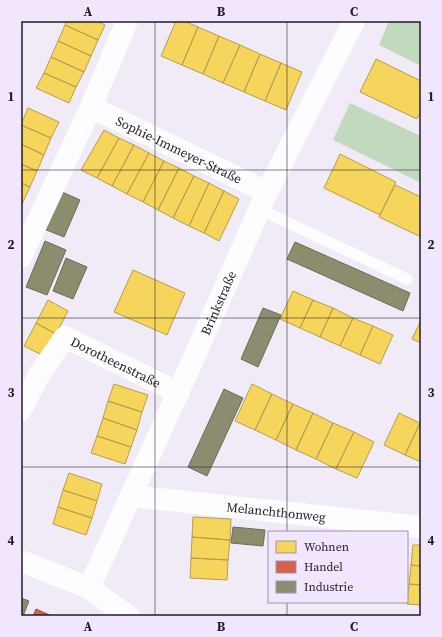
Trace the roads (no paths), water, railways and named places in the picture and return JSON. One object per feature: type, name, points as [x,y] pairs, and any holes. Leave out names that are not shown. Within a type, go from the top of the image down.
[{"type":"street","points":[[21,257],[91,107],[127,21]]},
{"type":"street","name":"Brinkstraße","points":[[89,588],[132,496],[263,200],[354,21]]},
{"type":"street","name":"Sophie-Immeyer-Straße","points":[[91,107],[263,200]]},
{"type":"street","name":"Dorotheenstraße","points":[[21,410],[39,375],[65,337],[178,393]]},
{"type":"street","name":"Melanchthonweg","points":[[132,496],[421,527]]},
{"type":"street","points":[[21,561],[89,588],[128,616]]},
{"type":"lane","points":[[263,200],[407,279]]}]
